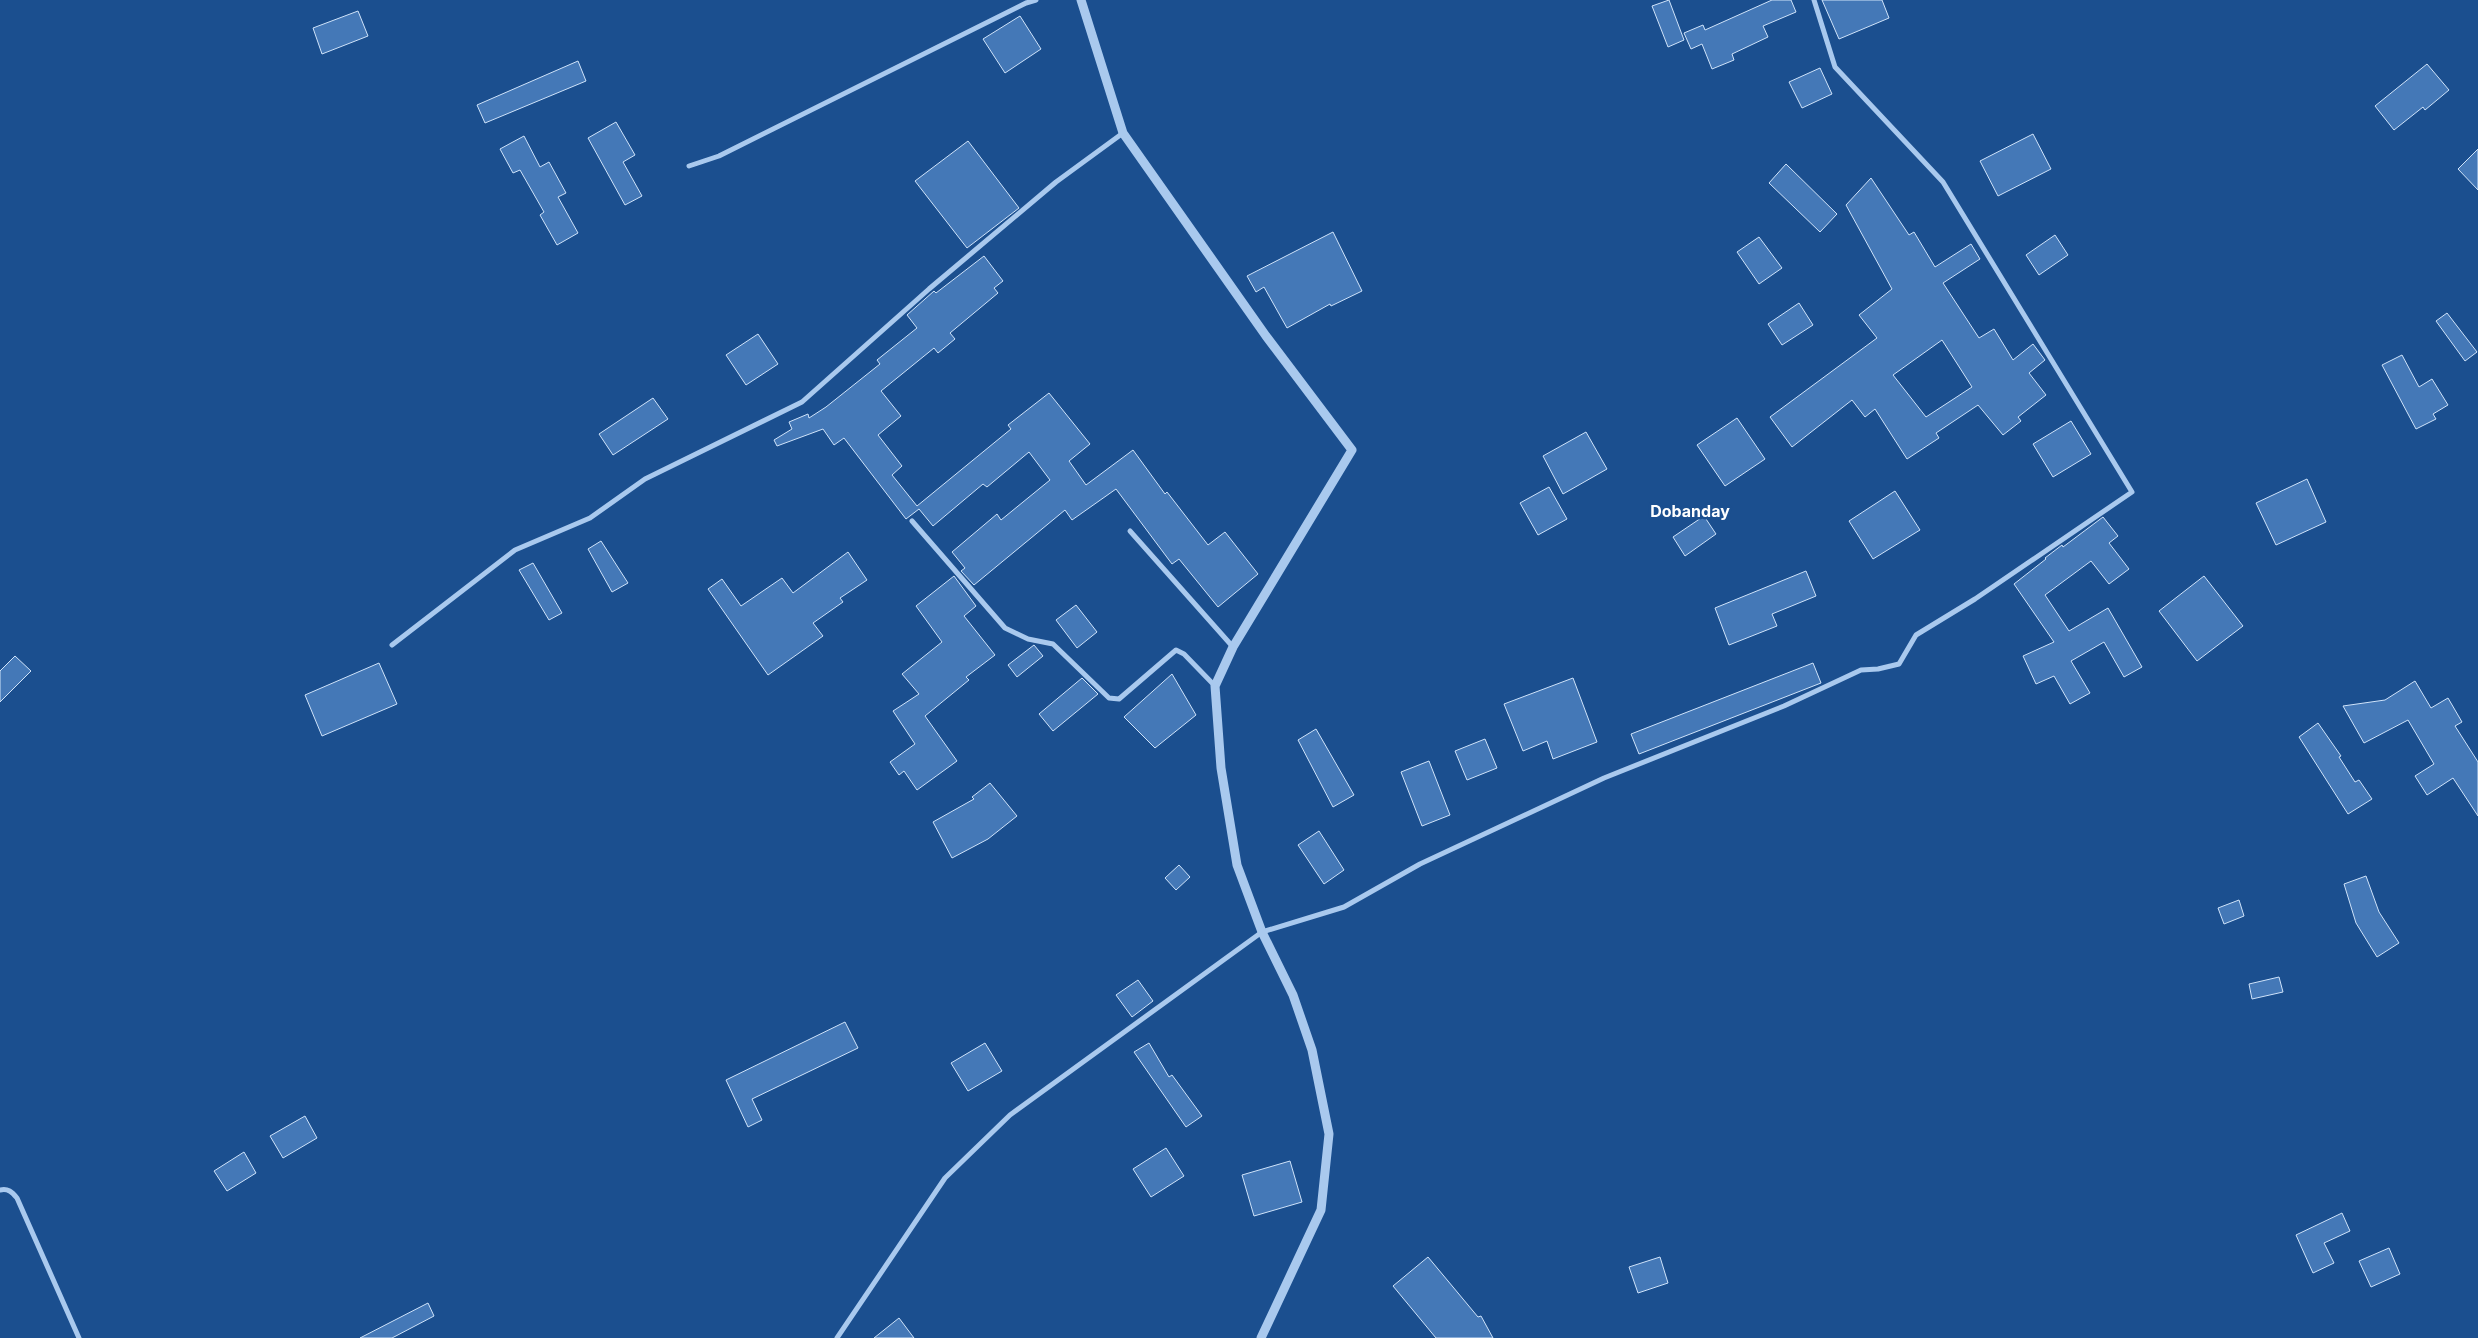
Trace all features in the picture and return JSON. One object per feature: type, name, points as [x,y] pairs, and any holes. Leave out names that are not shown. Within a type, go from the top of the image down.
[{"type":"street","points":[[689,166],[719,156],[1026,3],[1036,0]]},
{"type":"street","points":[[1081,0],[1123,133],[1266,336],[1352,450],[1233,648],[1215,686],[1222,768],[1238,865],[1262,932],[1293,995],[1309,1041],[1329,1134],[1321,1210],[1261,1338]]},
{"type":"street","points":[[837,1338],[945,1178],[1010,1115],[1262,932],[1344,907],[1420,864],[1604,778],[1784,706],[1861,670],[1878,669],[1899,664],[1916,635],[1975,599],[2132,492],[1943,182],[1835,67],[1814,0]]},
{"type":"street","points":[[392,645],[515,550],[590,518],[645,479],[802,402],[929,289],[1056,182],[1123,133]]},
{"type":"street","points":[[912,521],[1005,628],[1028,639],[1053,644],[1108,698],[1119,699],[1176,650],[1184,654],[1215,686]]},
{"type":"street","points":[[1130,531],[1233,648]]},
{"type":"street","points":[[0,1190],[11,1191],[18,1198],[78,1338]]},
{"type":"building","points":[[1669,0],[1684,40],[1668,47],[1652,6]]},
{"type":"building","points":[[1772,0],[1791,0],[1796,12],[1763,26],[1768,37],[1732,54],[1734,60],[1712,69],[1702,44],[1691,49],[1684,33],[1703,25],[1705,30]]},
{"type":"building","points":[[1822,0],[1882,0],[1889,18],[1839,39]]},
{"type":"building","points":[[358,11],[368,36],[322,54],[313,28]]},
{"type":"building","points":[[1020,16],[1041,49],[1005,73],[983,39]]},
{"type":"building","points":[[578,61],[586,81],[485,123],[477,105]]},
{"type":"building","points":[[2427,64],[2449,90],[2425,110],[2423,107],[2394,130],[2375,106]]},
{"type":"building","points":[[1820,68],[1832,94],[1802,108],[1789,82]]},
{"type":"building","points":[[616,122],[635,155],[623,162],[642,196],[625,205],[588,138]]},
{"type":"building","points":[[2033,134],[2051,169],[1998,196],[1980,161]]},
{"type":"building","points":[[524,136],[540,167],[549,162],[566,193],[558,197],[578,233],[557,245],[540,215],[544,212],[520,170],[513,173],[500,149]]},
{"type":"building","points":[[968,141],[1019,208],[967,248],[915,181]]},
{"type":"building","points":[[2478,149],[2478,190],[2458,169]]},
{"type":"building","points":[[1786,164],[1837,214],[1820,232],[1769,183]]},
{"type":"building","points":[[1871,178],[1909,235],[1914,232],[1935,267],[1971,244],[1980,259],[1943,283],[1979,338],[1994,329],[2013,360],[2033,344],[2045,360],[2029,373],[2046,395],[2018,417],[2021,421],[2003,435],[1978,405],[1936,433],[1939,438],[1907,459],[1875,409],[1865,417],[1852,400],[1792,447],[1770,417],[1877,338],[1859,315],[1892,289],[1846,205]],"holes":[[[1942,340],[1972,387],[1926,417],[1893,375]]]},
{"type":"building","points":[[1333,232],[1362,291],[1331,306],[1330,304],[1287,328],[1264,287],[1256,292],[1247,276]]},
{"type":"building","points":[[2055,235],[2068,255],[2039,275],[2026,255]]},
{"type":"building","points":[[1759,237],[1782,268],[1759,284],[1737,252]]},
{"type":"building","points":[[984,256],[1003,281],[994,288],[998,293],[950,333],[955,339],[938,353],[934,348],[881,391],[901,416],[878,435],[902,466],[892,475],[917,506],[1011,429],[1008,425],[1049,393],[1090,444],[1069,461],[1086,485],[1133,450],[1165,494],[1167,492],[1208,545],[1225,532],[1258,574],[1218,607],[1179,559],[1172,564],[1116,489],[1072,520],[1065,510],[974,585],[961,571],[965,568],[952,552],[997,514],[1001,520],[1050,480],[1029,452],[987,487],[983,484],[933,526],[919,509],[906,519],[844,438],[834,445],[823,429],[777,446],[774,440],[792,429],[789,422],[808,414],[809,418],[826,407],[880,364],[877,360],[917,328],[907,315],[934,291],[936,293]]},
{"type":"building","points":[[1799,303],[1813,325],[1782,345],[1768,324]]},
{"type":"building","points":[[2447,313],[2477,352],[2465,361],[2436,321]]},
{"type":"building","points":[[758,334],[778,364],[746,385],[726,355]]},
{"type":"building","points":[[2402,355],[2419,387],[2432,379],[2448,405],[2433,414],[2436,419],[2416,429],[2382,365]]},
{"type":"building","points":[[653,398],[668,419],[613,455],[599,434]]},
{"type":"building","points":[[1737,418],[1765,459],[1725,486],[1697,445]]},
{"type":"building","points":[[2071,421],[2091,454],[2053,477],[2033,444]]},
{"type":"building","points":[[1586,432],[1607,469],[1563,494],[1543,456]]},
{"type":"building","points":[[2307,479],[2326,522],[2276,545],[2256,503]]},
{"type":"building","points":[[1549,487],[1567,519],[1538,535],[1520,503]]},
{"type":"building","points":[[1895,491],[1920,530],[1873,559],[1849,521]]},
{"type":"building","points":[[1704,516],[1716,534],[1685,556],[1673,537]]},
{"type":"building","points":[[2103,517],[2118,536],[2109,543],[2129,569],[2109,584],[2091,561],[2045,595],[2069,631],[2108,608],[2142,667],[2124,677],[2104,642],[2071,661],[2090,693],[2070,704],[2054,676],[2036,684],[2023,656],[2054,642],[2014,584],[2062,545],[2063,547]]},
{"type":"building","points":[[601,541],[628,583],[612,592],[588,549]]},
{"type":"building","points":[[848,552],[867,580],[840,598],[843,602],[813,623],[823,636],[768,675],[708,589],[722,579],[741,606],[782,578],[793,593]]},
{"type":"building","points":[[533,563],[562,613],[549,620],[519,570]]},
{"type":"building","points":[[1806,571],[1816,596],[1772,614],[1777,626],[1729,645],[1715,608]]},
{"type":"building","points":[[954,576],[976,606],[964,616],[995,655],[966,677],[969,680],[925,716],[957,761],[917,790],[904,771],[899,775],[890,762],[915,744],[893,711],[919,694],[902,674],[942,642],[916,606]]},
{"type":"building","points":[[2204,576],[2243,626],[2197,661],[2159,611]]},
{"type":"building","points":[[1076,605],[1097,632],[1077,648],[1056,620]]},
{"type":"building","points":[[1034,645],[1043,656],[1017,677],[1008,665]]},
{"type":"building","points":[[15,656],[31,671],[0,702],[0,671]]},
{"type":"building","points":[[379,663],[397,704],[322,736],[305,695]]},
{"type":"building","points":[[1813,663],[1821,683],[1639,754],[1631,734]]},
{"type":"building","points":[[1172,674],[1196,715],[1155,748],[1124,717]]},
{"type":"building","points":[[1082,678],[1098,694],[1053,731],[1039,714]]},
{"type":"building","points":[[1573,678],[1597,742],[1553,759],[1547,741],[1523,751],[1504,704]]},
{"type":"building","points":[[2415,681],[2431,708],[2448,698],[2462,722],[2455,726],[2478,762],[2478,816],[2453,778],[2427,795],[2415,776],[2434,764],[2408,720],[2364,743],[2343,706],[2385,700]]},
{"type":"building","points":[[2318,723],[2341,756],[2339,757],[2355,782],[2359,780],[2372,799],[2348,814],[2299,737]]},
{"type":"building","points":[[1316,729],[1354,795],[1333,807],[1298,740]]},
{"type":"building","points":[[1485,739],[1497,768],[1467,780],[1455,751]]},
{"type":"building","points":[[1429,761],[1450,815],[1422,826],[1401,772]]},
{"type":"building","points":[[990,783],[1017,816],[988,839],[952,858],[933,822],[974,799],[972,797]]},
{"type":"building","points":[[1319,831],[1344,870],[1324,884],[1298,845]]},
{"type":"building","points":[[1179,865],[1190,877],[1176,890],[1165,878]]},
{"type":"building","points":[[2366,876],[2379,912],[2399,943],[2377,957],[2356,923],[2344,884]]},
{"type":"building","points":[[2239,900],[2244,916],[2224,924],[2218,908]]},
{"type":"building","points":[[2279,977],[2283,992],[2252,999],[2249,984]]},
{"type":"building","points":[[1138,980],[1153,1001],[1132,1017],[1116,995]]},
{"type":"building","points":[[845,1022],[858,1048],[752,1099],[762,1120],[748,1127],[726,1080]]},
{"type":"building","points":[[985,1043],[1002,1071],[968,1091],[951,1063]]},
{"type":"building","points":[[1149,1043],[1169,1077],[1172,1075],[1202,1116],[1186,1127],[1134,1052]]},
{"type":"building","points":[[305,1116],[317,1138],[283,1158],[270,1136]]},
{"type":"building","points":[[1166,1148],[1184,1176],[1151,1197],[1133,1169]]},
{"type":"building","points":[[244,1152],[256,1173],[227,1191],[214,1171]]},
{"type":"building","points":[[1290,1161],[1302,1202],[1254,1216],[1242,1175]]},
{"type":"building","points":[[2342,1213],[2350,1231],[2324,1243],[2334,1263],[2313,1273],[2296,1235]]},
{"type":"building","points":[[2389,1248],[2400,1274],[2371,1287],[2359,1261]]},
{"type":"building","points":[[1428,1257],[1478,1317],[1481,1316],[1493,1338],[1436,1338],[1393,1286]]},
{"type":"building","points":[[1660,1257],[1668,1283],[1638,1293],[1629,1267]]},
{"type":"building","points":[[428,1303],[434,1316],[392,1338],[360,1338]]},
{"type":"building","points":[[899,1318],[914,1338],[874,1338]]},
{"type":"district","name":"Dobanday","points":[[1690,511]]}]
